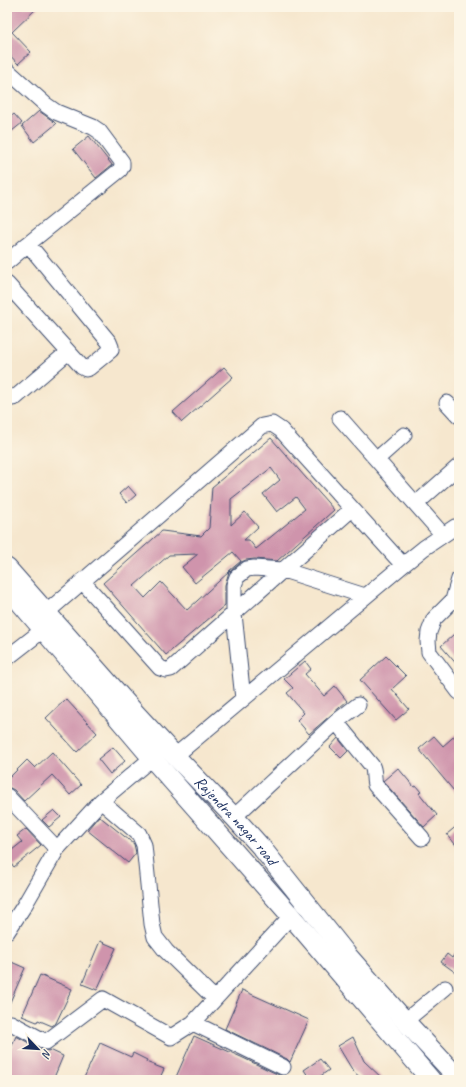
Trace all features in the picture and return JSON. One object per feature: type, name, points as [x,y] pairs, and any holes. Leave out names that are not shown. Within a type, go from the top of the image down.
[{"type":"main road","name":"Rajendra nagar road","points":[[7,568],[45,621],[130,719],[175,756],[234,816],[262,847],[348,956],[405,1021],[459,1079]]},
{"type":"main road","name":"Rajendra nagar road","points":[[7,587],[45,621]]},
{"type":"main road","name":"Rajendra nagar road","points":[[130,719],[152,758],[291,916],[423,1077]]},
{"type":"street","points":[[7,70],[56,112],[93,127],[99,131],[122,162],[120,170],[7,262]]},
{"type":"street","points":[[7,284],[82,367],[86,369],[89,368],[111,350],[109,342],[28,244]]},
{"type":"street","points":[[7,395],[13,398],[16,397],[68,352]]},
{"type":"street","points":[[447,403],[459,416]]},
{"type":"street","points":[[340,418],[443,535]]},
{"type":"street","points":[[7,658],[82,582],[262,426],[272,424],[280,430],[402,565]]},
{"type":"street","points":[[377,459],[404,435]]},
{"type":"street","points":[[416,504],[459,466]]},
{"type":"street","points":[[82,582],[160,668],[166,670],[171,668],[234,614],[352,509]]},
{"type":"street","points":[[175,756],[402,565],[455,527],[459,528]]},
{"type":"street","points":[[243,699],[234,614],[234,585],[237,577],[247,568],[283,570],[366,596]]},
{"type":"street","points":[[459,579],[453,600],[434,619],[429,632],[428,640],[428,652],[459,692]]},
{"type":"street","points":[[234,816],[336,722],[358,705]]},
{"type":"street","points":[[336,722],[372,766],[374,770],[373,778],[375,785],[422,838]]},
{"type":"street","points":[[7,932],[57,849],[101,801],[152,758]]},
{"type":"street","points":[[7,796],[57,849]]},
{"type":"street","points":[[101,801],[139,834],[142,839],[152,924],[155,937],[166,951],[215,999]]},
{"type":"street","points":[[11,1023],[46,1042],[103,999],[171,1037],[193,1023],[291,916]]},
{"type":"street","points":[[405,1021],[444,988]]},
{"type":"street","points":[[193,1023],[283,1067]]},
{"type":"building","points":[[7,7],[38,7],[12,32],[31,52],[18,64],[7,52]]},
{"type":"building","points":[[39,111],[56,124],[34,142],[22,126]]},
{"type":"building","points":[[14,114],[22,123],[12,131],[7,125],[7,120]]},
{"type":"building","points":[[89,136],[112,165],[96,178],[73,149]]},
{"type":"building","points":[[224,367],[233,377],[182,422],[173,412]]},
{"type":"building","points":[[271,438],[334,510],[277,561],[255,559],[246,560],[241,562],[230,572],[229,571],[241,561],[233,552],[195,583],[182,567],[198,554],[169,555],[134,586],[145,598],[161,582],[187,610],[229,572],[225,585],[225,605],[166,655],[103,583],[162,531],[201,536],[209,528],[212,487]],"holes":[[[271,468],[280,480],[263,494],[277,512],[296,497],[305,509],[256,549],[249,540],[244,540],[258,527],[245,512],[231,525],[231,499]]]},
{"type":"building","points":[[128,486],[136,495],[127,503],[119,494]]},
{"type":"building","points":[[454,634],[459,641],[459,667],[441,646]]},
{"type":"building","points":[[386,656],[406,676],[392,689],[409,709],[396,720],[360,680]]},
{"type":"building","points":[[305,661],[311,669],[305,674],[324,696],[335,686],[347,701],[309,734],[297,720],[304,713],[287,693],[293,688],[284,679]]},
{"type":"building","points":[[66,699],[97,733],[77,752],[46,718]]},
{"type":"building","points":[[459,732],[459,797],[419,749],[434,736],[443,746]]},
{"type":"building","points":[[338,738],[348,751],[341,758],[330,747]]},
{"type":"building","points":[[113,747],[125,761],[110,774],[98,759]]},
{"type":"building","points":[[52,752],[81,785],[70,795],[52,775],[24,801],[14,790],[7,787],[7,780],[27,760],[35,768]]},
{"type":"building","points":[[398,768],[414,787],[416,786],[421,792],[419,793],[437,815],[424,827],[383,781]]},
{"type":"building","points":[[54,810],[61,817],[49,827],[42,820]]},
{"type":"building","points":[[99,816],[134,844],[136,853],[128,863],[87,830]]},
{"type":"building","points":[[459,824],[459,849],[447,834]]},
{"type":"building","points":[[26,829],[41,845],[14,867],[7,859],[7,854],[22,842],[17,836]]},
{"type":"building","points":[[100,941],[116,948],[97,990],[82,984]]},
{"type":"building","points":[[459,947],[459,975],[441,962],[447,954],[452,958]]},
{"type":"building","points":[[7,960],[25,968],[7,1009]]},
{"type":"building","points":[[40,975],[72,989],[56,1023],[52,1026],[38,1020],[37,1022],[22,1016]]},
{"type":"building","points":[[242,990],[309,1020],[290,1062],[287,1059],[225,1029]]},
{"type":"building","points":[[16,1036],[42,1050],[50,1050],[63,1056],[53,1080],[7,1080],[7,1057]]},
{"type":"building","points":[[194,1036],[279,1075],[277,1080],[182,1080],[176,1077]]},
{"type":"building","points":[[353,1037],[364,1061],[384,1080],[363,1080],[353,1071],[338,1046]]},
{"type":"building","points":[[100,1043],[131,1057],[133,1053],[147,1060],[146,1062],[164,1069],[159,1080],[83,1080]]},
{"type":"building","points":[[320,1059],[329,1070],[315,1080],[311,1080],[304,1070]]}]
